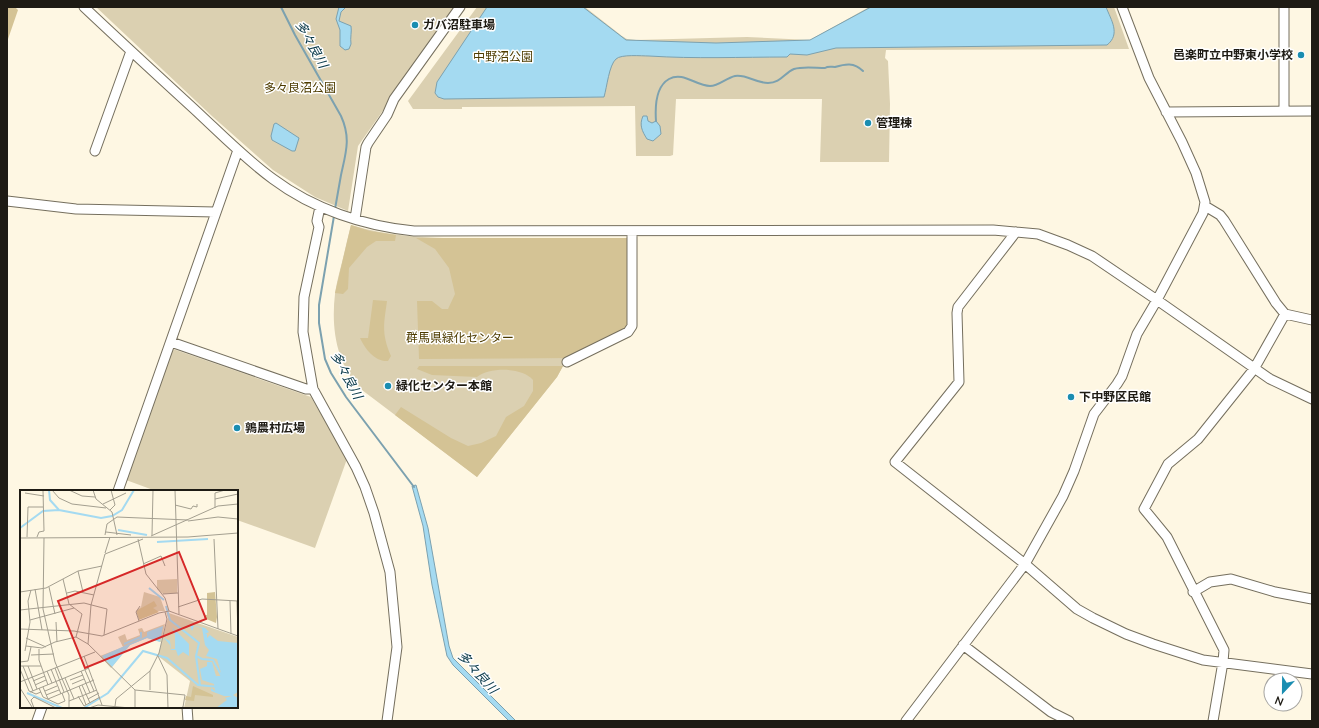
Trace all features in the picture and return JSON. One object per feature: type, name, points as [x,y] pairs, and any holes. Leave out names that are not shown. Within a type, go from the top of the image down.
[{"type":"street","points":[[84,7],[238,150],[273,180],[322,208],[350,218],[384,227],[414,231],[993,230],[1038,234],[1092,256],[1254,369],[1280,385],[1312,399]]},
{"type":"street","points":[[350,218],[368,143],[387,115],[390,105],[460,7]]},
{"type":"street","points":[[906,721],[1025,564],[1063,496],[1074,471],[1094,414],[1122,376],[1137,334],[1199,222],[1205,206],[1204,196],[1196,173],[1147,72],[1122,7]]},
{"type":"street","points":[[1284,7],[1284,111]]},
{"type":"street","points":[[95,150],[131,51]]},
{"type":"street","points":[[1166,112],[1312,111]]},
{"type":"street","points":[[118,490],[238,150]]},
{"type":"street","points":[[7,200],[76,209],[215,212]]},
{"type":"street","points":[[1205,206],[1220,215],[1224,220],[1276,303],[1285,314],[1312,320]]},
{"type":"street","points":[[322,208],[317,221],[318,227],[304,297],[303,332],[313,389],[356,467],[365,487],[374,512],[390,572],[397,647],[387,721]]},
{"type":"street","points":[[567,362],[628,332],[632,326],[632,231]]},
{"type":"street","points":[[1016,232],[958,308],[959,382],[895,462],[1025,564],[1077,609],[1093,618],[1126,634],[1203,660],[1312,674]]},
{"type":"street","points":[[1213,721],[1224,650],[1166,537],[1144,509],[1168,464],[1198,439],[1254,369],[1285,314]]},
{"type":"street","points":[[171,342],[306,389],[313,389]]},
{"type":"street","points":[[1193,592],[1210,582],[1231,579],[1275,592],[1312,599]]},
{"type":"street","points":[[963,645],[1050,716],[1069,721]]},
{"type":"street","points":[[37,721],[42,708]]},
{"type":"street","points":[[187,708],[188,721]]},
{"type":"green space","points":[[7,7],[15,7],[18,10],[7,42]]},
{"type":"green space","name":"多々良沼公園","points":[[96,7],[456,7],[358,146],[348,211],[315,197],[273,170],[213,117]]},
{"type":"green space","name":"中野沼公園","points":[[477,7],[585,7],[622,36],[627,39],[636,40],[747,37],[810,40],[869,7],[1114,7],[1129,49],[886,50],[885,58],[888,61],[890,104],[889,162],[820,162],[822,99],[676,99],[673,155],[636,156],[635,106],[462,107],[462,109],[413,109],[408,101]]},
{"type":"green space","name":"群馬県緑化センター","points":[[351,225],[390,234],[429,238],[509,238],[566,358],[557,377],[477,477],[362,390],[346,369],[337,345],[334,307],[336,285]]},
{"type":"green space","points":[[351,225],[370,231],[396,235],[395,241],[376,241],[367,247],[349,268],[348,289],[343,294],[335,293]]},
{"type":"green space","points":[[416,238],[629,238],[628,325],[626,330],[572,358],[419,359],[417,301],[432,301],[442,309],[448,309],[455,294],[449,268],[435,249]]},
{"type":"green space","points":[[373,300],[387,301],[384,328],[386,341],[391,356],[388,361],[383,361],[371,354],[360,338],[368,338]]},
{"type":"green space","name":"鶉農村広場","points":[[173,349],[311,397],[347,459],[315,548],[238,520],[238,490],[153,490],[126,480]]},
{"type":"green space","points":[[419,366],[563,366],[557,377],[477,477],[395,415],[401,407],[451,438],[468,446],[481,443],[496,436],[506,417],[524,406],[533,391],[533,380],[521,373],[506,370],[490,371],[477,377],[432,375],[417,369]]},
{"type":"water","points":[[339,7],[346,7],[341,12],[339,21],[351,26],[351,44],[349,49],[345,50],[340,46],[340,30],[336,19]]},
{"type":"water","points":[[487,7],[583,7],[626,40],[716,43],[810,40],[871,7],[1106,7],[1114,27],[1114,32],[1111,41],[1107,45],[836,48],[807,55],[790,54],[787,57],[701,58],[627,56],[619,57],[614,62],[610,71],[604,97],[444,99],[438,97],[435,93],[437,82]]},
{"type":"water","points":[[643,116],[647,116],[648,121],[652,123],[656,121],[660,126],[661,134],[653,141],[647,139],[642,131],[641,122]]},
{"type":"water","points":[[276,123],[299,138],[295,151],[292,151],[272,140],[271,136],[274,124]]},
{"type":"water","points":[[416,485],[428,528],[449,646],[453,658],[516,721],[509,721],[453,665],[447,656],[432,585],[423,526],[412,486]]},
{"type":"waterway","name":"多々良川","points":[[281,7],[295,35],[341,116],[346,131],[347,145],[335,209]]},
{"type":"waterway","points":[[656,121],[658,92],[664,83],[674,77],[684,78],[700,84],[713,86],[735,76],[747,77],[764,83],[772,83],[779,80],[794,69],[810,67],[825,68],[849,64],[856,66],[863,71]]},
{"type":"waterway","name":"多々良川","points":[[334,216],[319,305],[319,323],[325,359],[331,373],[346,397],[414,487]]},
{"type":"place","name":"ガバ沼駐車場","points":[[415,25]]},
{"type":"place","name":"邑楽町立中野東小学校","points":[[1301,55]]},
{"type":"place","name":"管理棟","points":[[868,123]]},
{"type":"place","name":"緑化センター本館","points":[[388,386]]},
{"type":"place","name":"下中野区民館","points":[[1071,397]]},
{"type":"place","name":"鶉農村広場","points":[[237,428]]}]
